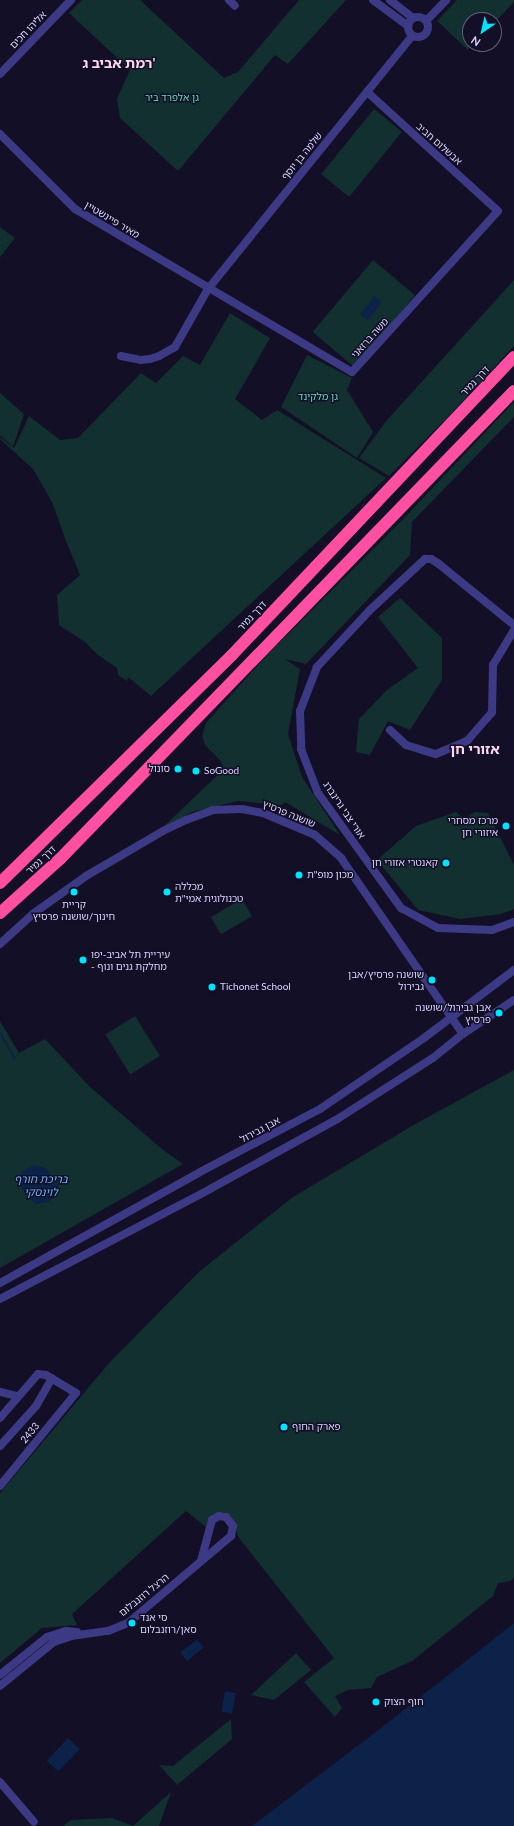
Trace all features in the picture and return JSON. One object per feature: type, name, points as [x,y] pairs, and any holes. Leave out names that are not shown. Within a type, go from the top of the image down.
[{"type":"highway","name":"דרך נמיר","points":[[0,883],[232,655],[514,357]]},
{"type":"highway","name":"דרך נמיר","points":[[0,914],[60,859],[514,391]]},
{"type":"street","name":"אליהו חכים","points":[[0,74],[71,0]]},
{"type":"street","points":[[229,0],[235,6]]},
{"type":"street","points":[[373,0],[408,26],[412,36],[418,38],[426,33],[428,27],[426,21],[420,17],[413,18],[409,22],[408,26]]},
{"type":"street","points":[[390,0],[413,18]]},
{"type":"street","points":[[426,21],[446,0]]},
{"type":"street","name":"שלמה בן יוסף","points":[[121,356],[141,360],[150,359],[175,346],[208,289],[412,36]]},
{"type":"street","name":"אבשלום חביב","points":[[367,92],[498,211]]},
{"type":"street","name":"מאיר פיינשטיין","points":[[0,134],[74,209],[208,289]]},
{"type":"street","name":"משה ברזאני","points":[[208,289],[352,372],[498,211]]},
{"type":"street","name":"אורי צבי גרינברג","points":[[514,625],[439,564],[425,559],[370,610],[317,668],[300,710],[301,749],[318,793],[401,908],[438,928],[492,930],[514,922]]},
{"type":"street","points":[[390,730],[406,745],[436,754],[467,741],[492,712],[493,665],[514,630]]},
{"type":"street","name":"שושנה פרסיץ","points":[[0,944],[34,913],[86,876],[163,831],[186,820],[213,810],[242,809],[263,813],[315,835],[340,858],[450,1018],[463,1034]]},
{"type":"street","name":"אבן גבירול","points":[[0,1283],[200,1172],[252,1146],[320,1108],[450,1018],[514,970]]},
{"type":"street","points":[[0,1300],[210,1189],[339,1118],[433,1058],[463,1034],[514,1000]]},
{"type":"street","points":[[0,1418],[38,1374],[46,1375],[52,1378],[36,1406],[0,1446]]},
{"type":"street","name":"2433","points":[[0,1486],[76,1393],[52,1378]]},
{"type":"street","points":[[0,1392],[18,1396]]},
{"type":"street","name":"הרצל רוזנבלום","points":[[0,1675],[47,1637],[66,1631],[108,1631],[128,1623],[201,1561],[233,1533],[232,1522],[226,1517],[219,1516],[212,1520],[201,1561]]},
{"type":"street","name":"הרצל רוזנבלום","points":[[0,1686],[54,1642],[94,1632]]},
{"type":"street","points":[[0,1782],[34,1822]]},
{"type":"green space","name":"גן אלפרד ביר","points":[[82,0],[140,0],[224,78],[238,72],[299,0],[346,0],[288,64],[275,55],[178,171],[120,118],[117,99],[130,70],[69,13]]},
{"type":"green space","points":[[457,0],[514,0],[514,2],[502,15],[502,12],[462,12],[462,44],[437,21]]},
{"type":"green space","points":[[374,109],[402,132],[349,197],[321,174]]},
{"type":"green space","points":[[0,227],[15,238],[0,257]]},
{"type":"green space","points":[[373,260],[415,295],[355,367],[313,332]]},
{"type":"green space","points":[[514,280],[514,346],[449,416],[389,476],[359,458],[387,420]]},
{"type":"green space","points":[[230,313],[270,338],[235,399],[262,420],[277,410],[386,478],[151,696],[128,677],[127,681],[118,675],[117,668],[98,655],[85,642],[59,625],[57,595],[80,575],[52,502],[33,469],[0,439],[0,437],[14,448],[29,416],[60,440],[78,438],[141,373],[156,383],[183,356],[200,365]]},
{"type":"green space","name":"גן מלקינד","points":[[307,355],[352,378],[347,390],[373,432],[357,458],[281,407]]},
{"type":"green space","points":[[0,393],[24,414],[13,447],[0,435]]},
{"type":"green space","points":[[514,402],[514,417],[411,523],[410,555],[306,664],[285,659],[300,669],[288,734],[302,777],[340,835],[285,802],[282,805],[238,801],[192,812],[162,828],[224,769],[220,760],[205,745],[202,736],[206,723],[268,654],[404,518]]},
{"type":"green space","points":[[400,598],[442,638],[442,680],[410,730],[388,721],[370,755],[356,752],[359,719],[387,690],[418,668],[378,617]]},
{"type":"green space","name":"קאנטרי אזורי חן","points":[[456,812],[464,819],[475,812],[488,813],[514,865],[514,909],[501,914],[460,919],[418,910],[377,860],[416,826]]},
{"type":"green space","points":[[242,899],[252,916],[221,934],[211,917]]},
{"type":"green space","points":[[135,1016],[160,1056],[130,1074],[105,1035]]},
{"type":"green space","points":[[0,1021],[19,1053],[45,1039],[89,1086],[163,1150],[183,1164],[0,1268]]},
{"type":"green space","name":"פארק החוף","points":[[514,1070],[514,1578],[510,1581],[498,1583],[493,1596],[412,1661],[377,1677],[371,1688],[348,1690],[335,1696],[342,1708],[335,1717],[304,1682],[334,1658],[239,1538],[231,1517],[224,1512],[215,1514],[208,1520],[206,1527],[186,1511],[72,1614],[77,1625],[42,1628],[0,1663],[0,1493],[110,1362],[200,1271],[293,1197],[417,1123]]},
{"type":"green space","points":[[296,1653],[311,1670],[274,1700],[251,1695]]},
{"type":"green space","points":[[231,1719],[232,1739],[177,1785],[159,1765],[173,1766]]},
{"type":"green space","points":[[171,1792],[159,1826],[133,1826]]},
{"type":"green space","points":[[112,1818],[133,1826],[63,1826],[71,1820]]},
{"type":"water","points":[[374,296],[382,302],[368,320],[360,314]]},
{"type":"water","name":"בריכת חורף לוינסקי","points":[[34,1165],[45,1168],[59,1186],[57,1194],[48,1202],[36,1204],[28,1197],[20,1186],[18,1179],[22,1172]]},
{"type":"water","points":[[514,1623],[514,1826],[252,1826],[385,1725]]},
{"type":"water","points":[[197,1640],[204,1647],[187,1661],[180,1652]]},
{"type":"water","points":[[225,1691],[236,1693],[232,1714],[221,1712]]},
{"type":"water","points":[[68,1738],[80,1749],[59,1772],[47,1761]]},
{"type":"waterway","points":[[0,1033],[15,1059]]},
{"type":"place","name":"סונול","points":[[178,769]]},
{"type":"place","name":"SoGood","points":[[196,771]]},
{"type":"place","name":"מרכז מסחרי איזורי חן","points":[[506,826]]},
{"type":"place","name":"קאנטרי אזורי חן","points":[[446,863]]},
{"type":"place","name":"מכון מופ\"ת","points":[[299,875]]},
{"type":"place","name":"קריית חינוך/שושנה פרסיץ","points":[[74,892]]},
{"type":"place","name":"מכללה טכנולוגית אמי\"ת","points":[[167,892]]},
{"type":"place","name":"עיריית תל אביב-יפו - מחלקת גנים ונוף","points":[[83,960]]},
{"type":"place","name":"שושנה פרסיץ/אבן גבירול","points":[[432,980]]},
{"type":"place","name":"Tichonet School","points":[[212,987]]},
{"type":"place","name":"אבן גבירול/שושנה פרסיץ","points":[[499,1013]]},
{"type":"place","name":"פארק החוף","points":[[284,1427]]},
{"type":"place","name":"סי אנד סאן/רוזנבלום","points":[[132,1623]]},
{"type":"place","name":"חוף הצוק","points":[[376,1702]]},
{"type":"district","name":"רמת אביב ג'","points":[[119,63]]},
{"type":"district","name":"אזורי חן","points":[[475,749]]}]
